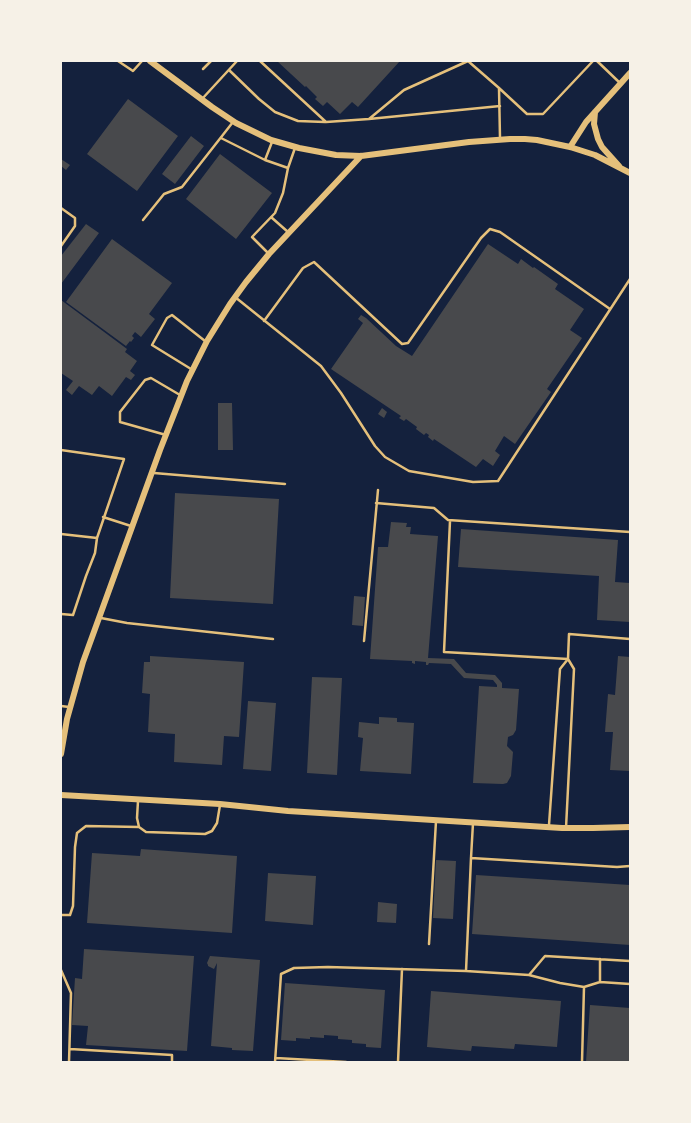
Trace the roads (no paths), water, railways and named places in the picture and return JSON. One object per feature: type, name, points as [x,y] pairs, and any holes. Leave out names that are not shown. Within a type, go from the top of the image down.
[{"type":"street","points":[[150,61],[233,121],[272,140],[295,148],[336,155],[361,156],[469,142],[518,139],[537,140],[595,155],[630,173]]},
{"type":"street","points":[[570,147],[586,122],[630,73]]},
{"type":"street","points":[[595,111],[594,124],[600,144],[622,169]]},
{"type":"street","points":[[61,754],[78,677],[166,435],[181,396],[206,342],[234,297],[269,254],[361,156]]},
{"type":"street","points":[[61,795],[566,828],[630,827]]},
{"type":"lane","points":[[118,61],[133,71],[142,61]]},
{"type":"lane","points":[[203,69],[211,61]]},
{"type":"lane","points":[[202,100],[237,61]]},
{"type":"lane","points":[[260,61],[326,122]]},
{"type":"lane","points":[[369,119],[404,90],[468,61],[528,114],[543,114],[593,61]]},
{"type":"lane","points":[[597,61],[620,83]]},
{"type":"lane","points":[[229,70],[275,112],[298,121],[326,122],[369,119],[500,106]]},
{"type":"lane","points":[[499,88],[500,140]]},
{"type":"lane","points":[[143,220],[164,194],[182,187],[233,121]]},
{"type":"lane","points":[[221,138],[265,160],[288,168]]},
{"type":"lane","points":[[265,160],[272,140]]},
{"type":"lane","points":[[269,254],[252,237],[274,213],[283,193],[288,168],[295,148]]},
{"type":"lane","points":[[61,208],[75,218],[75,226],[61,246]]},
{"type":"lane","points":[[271,217],[290,233]]},
{"type":"lane","points":[[264,321],[303,268],[314,262],[402,344],[408,343],[481,238],[490,229],[500,232],[610,309]]},
{"type":"lane","points":[[234,297],[321,366],[342,393],[375,446],[385,458],[409,471],[473,482],[498,481],[630,279]]},
{"type":"lane","points":[[193,370],[152,345],[168,318],[172,315],[206,342]]},
{"type":"lane","points":[[166,435],[120,422],[120,412],[145,380],[151,378],[181,396]]},
{"type":"lane","points":[[61,450],[124,459],[97,538],[93,560],[73,615],[61,614]]},
{"type":"lane","points":[[152,473],[285,484]]},
{"type":"lane","points":[[364,641],[378,490]]},
{"type":"lane","points":[[376,503],[434,508],[448,520],[630,532]]},
{"type":"lane","points":[[104,517],[133,527]]},
{"type":"lane","points":[[450,520],[444,652],[568,659]]},
{"type":"lane","points":[[61,534],[97,538]]},
{"type":"lane","points":[[100,617],[127,623],[273,639]]},
{"type":"lane","points":[[566,828],[574,669],[568,659],[569,634],[630,640]]},
{"type":"lane","points":[[549,827],[560,669],[568,659]]},
{"type":"lane","points":[[61,706],[70,707]]},
{"type":"lane","points":[[138,800],[137,818],[139,827]]},
{"type":"lane","points":[[61,915],[70,915],[77,833],[86,826],[139,827],[146,832],[205,834],[212,831],[217,823],[220,804]]},
{"type":"lane","points":[[429,944],[436,820]]},
{"type":"lane","points":[[466,971],[473,822]]},
{"type":"lane","points":[[471,858],[617,867],[630,866]]},
{"type":"lane","points":[[528,975],[545,956],[630,961]]},
{"type":"lane","points":[[600,959],[600,982]]},
{"type":"lane","points":[[346,1062],[276,1060],[281,974],[294,968],[402,969],[528,975],[584,987],[600,982],[630,984]]},
{"type":"lane","points":[[398,1062],[402,969]]},
{"type":"lane","points":[[61,970],[71,993],[69,1062]]},
{"type":"lane","points":[[582,1062],[584,987]]},
{"type":"lane","points":[[70,1049],[172,1055],[172,1062]]}]
